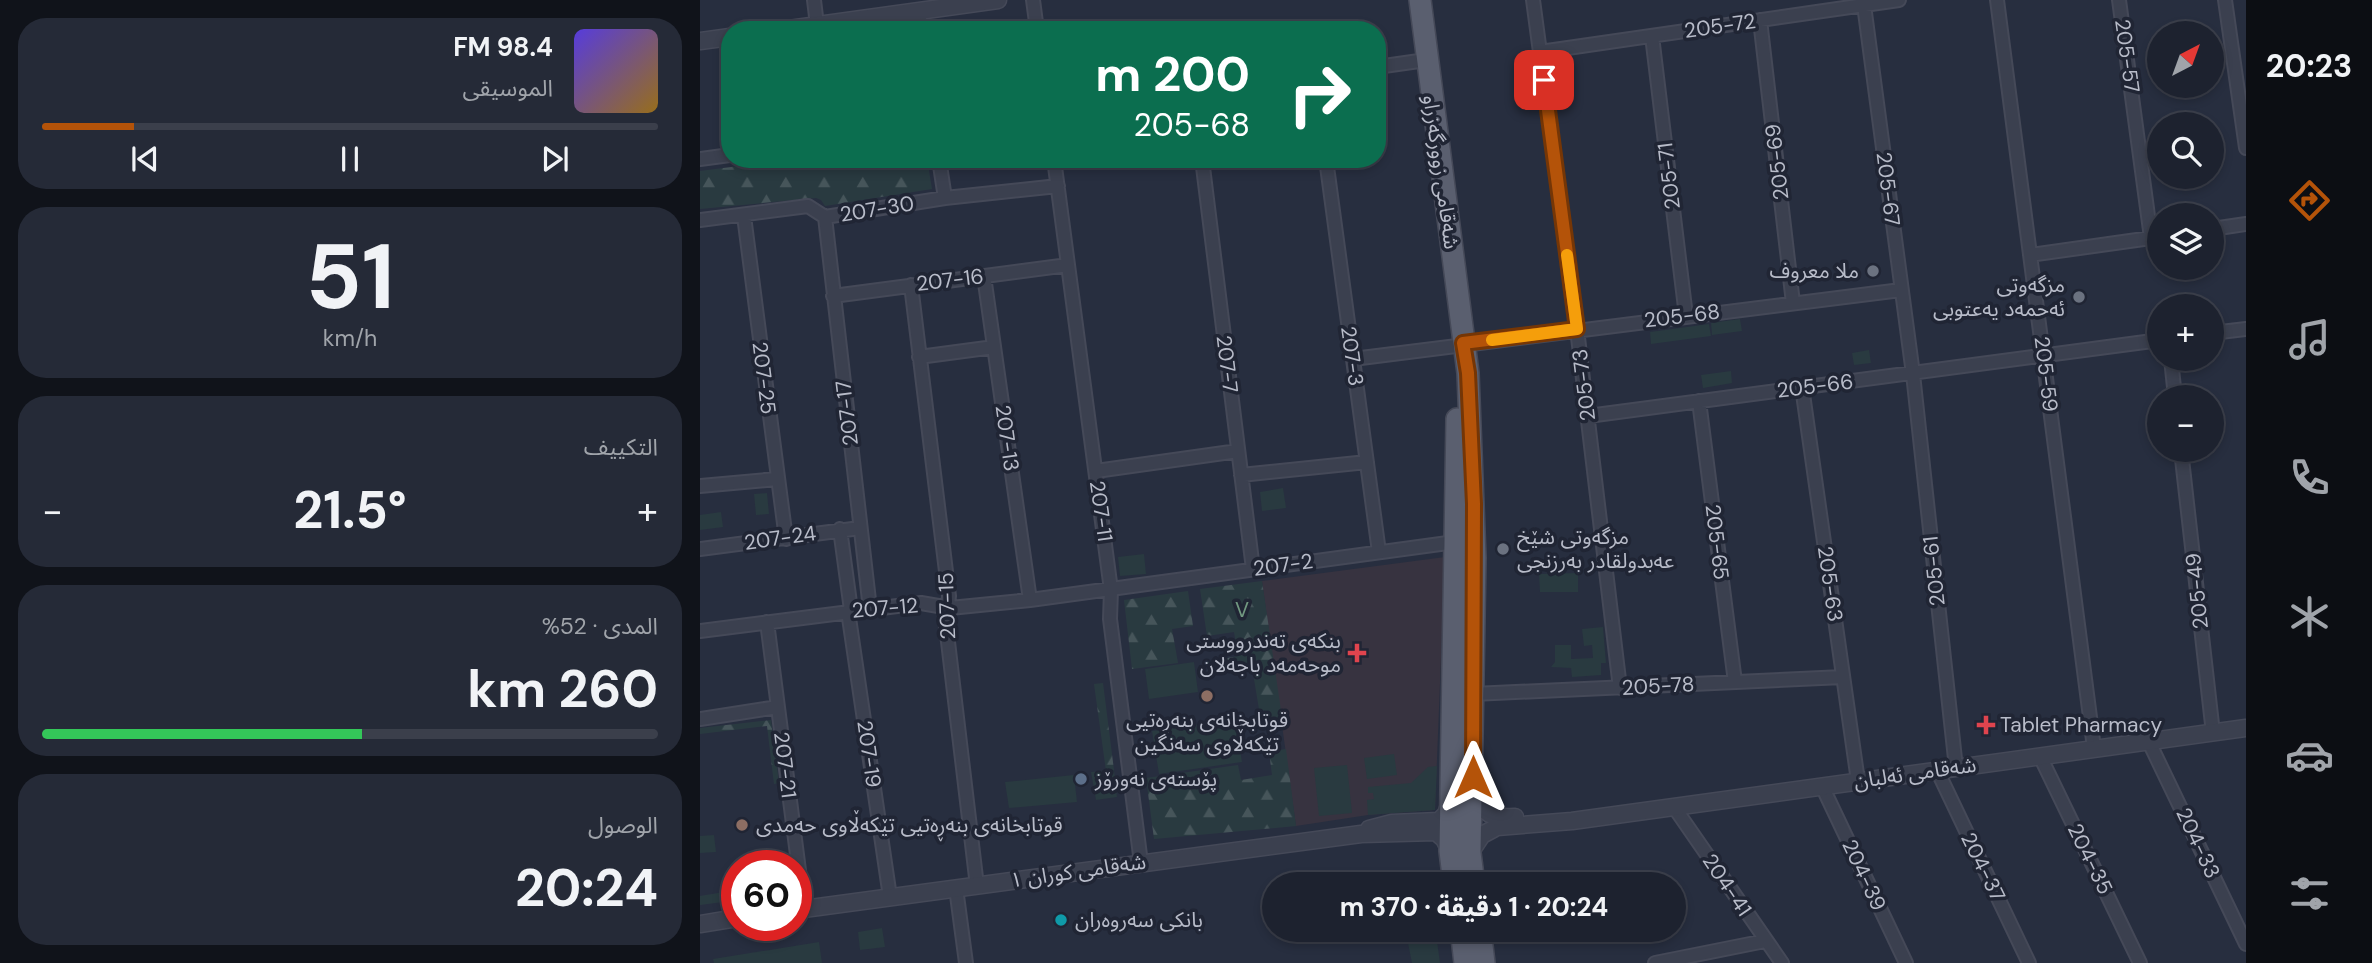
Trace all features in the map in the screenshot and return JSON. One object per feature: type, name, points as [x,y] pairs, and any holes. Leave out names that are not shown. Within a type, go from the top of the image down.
[{"type":"main road","name":"شەقامی زوورگەزراو","points":[[1420,0],[1468,373],[1474,504],[1473,694],[1456,872]]},
{"type":"main road","name":"شەقامی زوورگەزراو","points":[[1463,343],[1457,424],[1455,542],[1463,795]]},
{"type":"main road","name":"شەقامی زوورگەزراو","points":[[1460,852],[1469,872]]},
{"type":"main road","points":[[1463,942],[1465,963]]},
{"type":"main road","points":[[1482,942],[1484,963]]},
{"type":"street","points":[[814,0],[817,21]]},
{"type":"street","points":[[835,21],[899,7],[919,11],[990,0]]},
{"type":"street","points":[[1033,0],[1036,21]]},
{"type":"street","name":"205-73","points":[[1534,0],[1620,688]]},
{"type":"street","name":"205-72","points":[[1541,52],[1899,0]]},
{"type":"street","name":"205-59","points":[[1997,0],[2094,748]]},
{"type":"street","name":"205-57","points":[[2119,0],[2150,203]]},
{"type":"street","points":[[2225,0],[2246,148]]},
{"type":"street","name":"205-67","points":[[1864,5],[1913,374]]},
{"type":"street","points":[[919,11],[920,21]]},
{"type":"street","name":"205-69","points":[[1760,20],[1793,303]]},
{"type":"street","name":"205-71","points":[[1652,36],[1686,316]]},
{"type":"street","points":[[700,41],[721,38]]},
{"type":"street","points":[[1386,66],[1426,60]]},
{"type":"street","points":[[700,159],[721,156]]},
{"type":"street","points":[[940,168],[944,198]]},
{"type":"street","name":"207-11","points":[[1055,168],[1111,590],[1110,619],[1141,863]]},
{"type":"street","name":"207-7","points":[[1203,168],[1253,569]]},
{"type":"street","name":"207-3","points":[[1327,168],[1379,552]]},
{"type":"street","name":"207-30","points":[[700,220],[808,206],[825,217],[944,198],[1058,187]]},
{"type":"street","name":"207-25","points":[[744,216],[786,539]]},
{"type":"street","name":"207-17","points":[[825,217],[870,609]]},
{"type":"street","points":[[2224,227],[2246,224]]},
{"type":"street","points":[[2030,255],[2147,238]]},
{"type":"street","name":"207-16","points":[[833,296],[1068,265]]},
{"type":"street","name":"207-13","points":[[984,276],[1030,600]]},
{"type":"street","name":"207-15","points":[[911,285],[950,596],[946,625],[977,886]]},
{"type":"street","name":"205-68","points":[[1353,359],[1463,343],[1901,290]]},
{"type":"street","points":[[2224,332],[2246,329]]},
{"type":"street","name":"205-66","points":[[1588,416],[2147,342]]},
{"type":"street","points":[[919,357],[994,346]]},
{"type":"street","name":"205-61","points":[[1913,374],[1955,768]]},
{"type":"street","name":"205-63","points":[[1802,387],[1858,781]]},
{"type":"street","name":"205-65","points":[[1699,401],[1735,682]]},
{"type":"street","points":[[1096,471],[1238,452]]},
{"type":"street","points":[[1241,475],[1367,462]]},
{"type":"street","name":"205-49","points":[[2182,462],[2213,733]]},
{"type":"street","points":[[700,486],[777,479]]},
{"type":"street","name":"207-24","points":[[700,549],[860,528]]},
{"type":"street","points":[[840,529],[850,611]]},
{"type":"street","name":"207-2","points":[[1111,590],[1455,542]]},
{"type":"street","name":"207-12","points":[[700,631],[921,603],[949,607],[1111,590]]},
{"type":"street","name":"207-19","points":[[850,611],[890,897]]},
{"type":"street","name":"207-21","points":[[767,622],[793,850]]},
{"type":"street","name":"205-78","points":[[1473,694],[1843,677]]},
{"type":"street","points":[[700,719],[778,707]]},
{"type":"street","name":"شەقامی ئەلبان","points":[[1460,852],[1497,827],[1674,807],[2246,728]]},
{"type":"street","name":"204-33","points":[[2149,742],[2246,944]]},
{"type":"street","name":"204-35","points":[[2040,756],[2140,963]]},
{"type":"street","name":"204-37","points":[[1937,770],[2029,963]]},
{"type":"street","name":"204-39","points":[[1822,786],[1906,963]]},
{"type":"street","name":"شەقامی ئەلبان","points":[[1463,795],[1497,818],[1562,814],[1583,819]]},
{"type":"street","name":"شەقامی کوران ١","points":[[1361,834],[1392,823],[1439,821],[1463,795]]},
{"type":"street","name":"204-41","points":[[1674,807],[1782,963]]},
{"type":"street","name":"شەقامی کوران ١","points":[[812,908],[1361,834],[1436,832],[1460,852]]},
{"type":"street","points":[[956,888],[966,963]]},
{"type":"street","points":[[700,924],[721,921]]},
{"type":"street","points":[[1655,963],[1714,958],[1765,941]]},
{"type":"shaded area","name":"بنکەی تەندرووستی موحەمەد باجەلان","points":[[1445,557],[1435,810],[1368,815],[1296,826],[1262,581]]},
{"type":"green space","points":[[723,168],[928,168],[932,189],[825,206],[816,198],[700,209],[700,171]]},
{"type":"green space","points":[[1740,319],[1742,331],[1712,335],[1711,323]]},
{"type":"green space","points":[[1709,324],[1711,336],[1651,344],[1650,332]]},
{"type":"green space","points":[[1869,350],[1871,363],[1854,365],[1852,353]]},
{"type":"green space","points":[[1731,371],[1732,383],[1703,388],[1701,375]]},
{"type":"green space","points":[[1283,488],[1286,508],[1262,511],[1260,492]]},
{"type":"green space","points":[[767,493],[769,514],[756,515],[754,494]]},
{"type":"green space","points":[[721,512],[723,527],[700,530],[700,515]]},
{"type":"green space","points":[[1144,554],[1146,574],[1120,576],[1118,557]]},
{"type":"green space","points":[[1578,573],[1578,592],[1540,592],[1539,574]]},
{"type":"green space","name":"V","points":[[1262,581],[1283,724],[1262,727],[1252,667],[1208,673],[1207,662],[1238,656],[1234,632],[1207,636],[1200,589]]},
{"type":"green space","points":[[1188,591],[1193,626],[1172,629],[1178,663],[1132,669],[1124,600]]},
{"type":"green space","points":[[1603,627],[1606,663],[1601,663],[1601,675],[1572,677],[1571,668],[1551,667],[1555,662],[1555,645],[1571,645],[1571,659],[1593,658],[1592,645],[1584,646],[1582,629]]},
{"type":"green space","points":[[1194,662],[1198,692],[1149,699],[1145,669]]},
{"type":"green space","points":[[1103,683],[1114,770],[1106,771],[1094,684]]},
{"type":"green space","points":[[1235,719],[1242,762],[1159,774],[1152,731]]},
{"type":"green space","points":[[771,720],[779,783],[774,784],[767,726],[700,734],[700,728]]},
{"type":"green space","points":[[1286,749],[1296,826],[1154,839],[1146,778],[1238,765],[1241,780],[1272,775],[1269,752]]},
{"type":"green space","points":[[1394,754],[1397,775],[1367,779],[1364,758]]},
{"type":"green space","points":[[1347,765],[1352,813],[1319,816],[1314,768]]},
{"type":"green space","points":[[1437,766],[1435,810],[1368,815],[1367,800],[1374,799],[1373,793],[1368,793],[1368,787],[1411,783],[1428,767]]},
{"type":"green space","points":[[1114,770],[1117,797],[1096,800],[1091,772]]},
{"type":"green space","points":[[1074,775],[1077,802],[1009,808],[1005,782]]},
{"type":"green space","points":[[714,835],[716,852],[700,853],[700,836]]},
{"type":"green space","points":[[721,893],[721,902],[700,905],[700,896]]},
{"type":"green space","points":[[882,928],[885,947],[860,950],[858,932]]},
{"type":"green space","points":[[819,942],[822,963],[714,963],[713,959]]},
{"type":"green space","points":[[1408,942],[1437,942],[1440,963],[1412,963]]},
{"type":"slow traffic","points":[[1492,340],[1577,329],[1567,255]]},
{"type":"place","name":"ملا معروف","points":[[1873,271]]},
{"type":"place","name":"مزگەوتی ئەحمەد یەعتوبی","points":[[2079,297]]},
{"type":"place","name":"مزگەوتی شێخ عەبدولقادر بەرزنجی","points":[[1503,549]]},
{"type":"place","name":"بنکەی تەندرووستی موحەمەد باجەلان","points":[[1357,653]]},
{"type":"place","name":"قوتابخانەی بنەڕەتیی تێکەڵاوی سەنگین","points":[[1207,696]]},
{"type":"place","name":"Tablet Pharmacy","points":[[1986,725]]},
{"type":"place","name":"پۆسته‌ی نه‌ورۆز","points":[[1081,779]]},
{"type":"place","name":"قوتابخانەی بنەڕەتیی تێکەڵاوی حەمدی","points":[[742,825]]},
{"type":"place","name":"بانکی سەروەران","points":[[1061,920]]},
{"type":"route","points":[[1473,777],[1474,504],[1468,373],[1463,343],[1577,329],[1544,80]]}]
